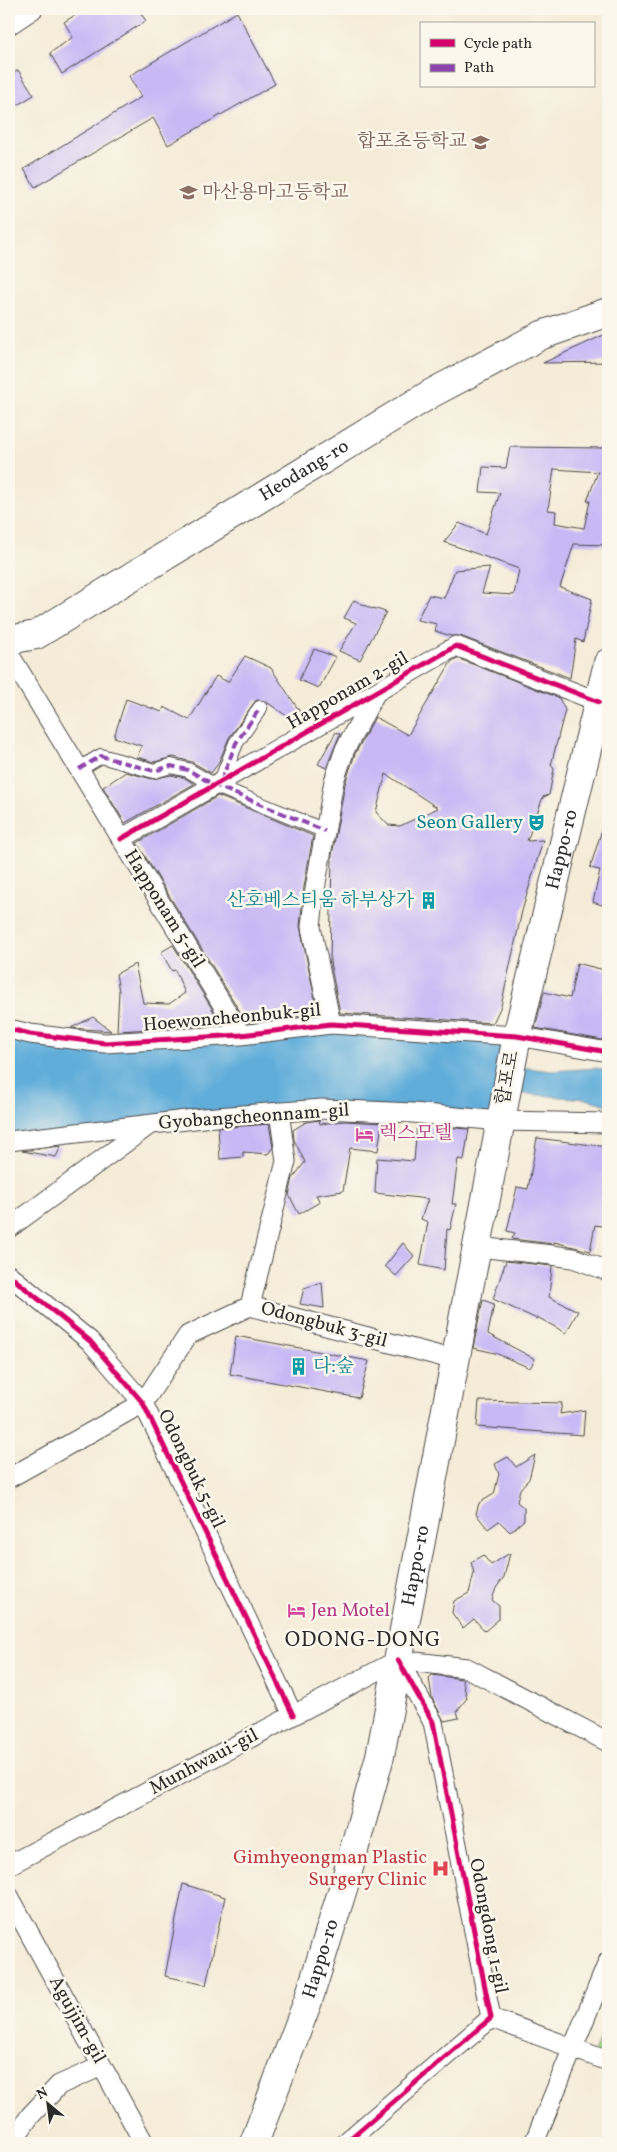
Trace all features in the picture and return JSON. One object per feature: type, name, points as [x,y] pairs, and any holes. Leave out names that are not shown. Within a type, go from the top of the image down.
[{"type":"main road","name":"Heodang-ro","points":[[9,640],[36,635],[432,393],[542,335],[606,316]]},
{"type":"main road","name":"Happo-ro","points":[[516,1036],[608,663]]},
{"type":"main road","name":"합포로","points":[[500,1120],[516,1036]]},
{"type":"main road","name":"Happo-ro","points":[[254,2143],[308,2002],[345,1882],[380,1756],[500,1120]]},
{"type":"street","points":[[9,25],[33,9]]},
{"type":"street","name":"Happonam 2-gil","points":[[121,839],[456,646],[599,702]]},
{"type":"street","name":"Happonam 5-gil","points":[[9,654],[242,1035]]},
{"type":"street","points":[[331,1024],[311,927],[315,889],[334,781],[346,749],[376,692]]},
{"type":"street","points":[[217,783],[236,744],[260,708]]},
{"type":"street","points":[[78,769],[101,756],[154,771],[171,766],[188,770],[325,831]]},
{"type":"street","name":"Hoewoncheonbuk-gil","points":[[9,1028],[30,1034],[105,1043],[242,1035],[331,1024],[516,1036],[608,1052]]},
{"type":"street","name":"Gyobangcheonnam-gil","points":[[9,1141],[150,1124],[322,1109],[413,1113],[500,1120],[608,1124]]},
{"type":"street","points":[[250,1306],[286,1161],[279,1112]]},
{"type":"street","points":[[9,1228],[150,1124]]},
{"type":"street","points":[[477,1247],[552,1254],[573,1258],[608,1271]]},
{"type":"street","name":"Odongbuk 5-gil","points":[[9,1275],[90,1341],[143,1403],[293,1715]]},
{"type":"street","name":"Odongbuk 3-gil","points":[[143,1403],[188,1335],[250,1306],[455,1360]]},
{"type":"street","points":[[9,1478],[143,1403]]},
{"type":"street","points":[[398,1660],[467,1668],[608,1742]]},
{"type":"street","name":"Munhwaui-gil","points":[[9,1865],[398,1660]]},
{"type":"street","name":"Odongdong 1-gil","points":[[345,2143],[491,2018],[433,1722],[398,1660]]},
{"type":"street","name":"Agujjim-gil","points":[[9,1896],[144,2143]]},
{"type":"street","points":[[534,2143],[608,1962]]},
{"type":"street","points":[[491,2018],[608,2061]]},
{"type":"street","points":[[11,2143],[30,2116],[59,2085],[102,2066]]},
{"type":"green space","points":[[600,2038],[608,2042],[608,2060],[593,2055]]},
{"type":"water","points":[[331,1024],[517,1036],[511,1066],[551,1071],[596,1068],[608,1071],[608,1105],[586,1099],[515,1093],[500,1121],[322,1109],[9,1141],[9,1029],[105,1043]]},
{"type":"building","points":[[85,9],[138,9],[146,21],[62,74],[50,53],[73,37],[64,22]]},
{"type":"building","points":[[237,12],[275,84],[168,145],[153,118],[35,187],[24,169],[141,97],[129,76]]},
{"type":"building","points":[[18,70],[34,95],[9,110],[9,76]]},
{"type":"building","points":[[608,333],[608,362],[543,363]]},
{"type":"building","points":[[510,447],[608,448],[608,545],[574,544],[560,587],[592,599],[583,642],[576,639],[570,678],[460,636],[451,636],[435,631],[437,624],[417,620],[429,595],[444,598],[455,570],[490,567],[482,593],[514,595],[519,569],[444,542],[459,523],[486,534],[500,493],[480,492],[483,467],[506,468]],"holes":[[[554,469],[598,472],[587,501],[590,501],[584,528],[555,523],[556,511],[548,510]]]},
{"type":"building","points":[[354,600],[372,609],[386,612],[360,660],[339,651],[356,623],[344,618]]},
{"type":"building","points":[[314,649],[336,657],[319,688],[299,680]]},
{"type":"building","points":[[245,656],[271,668],[300,712],[294,721],[265,701],[256,700],[229,738],[218,764],[211,773],[192,762],[173,757],[154,762],[137,757],[142,746],[114,737],[126,699],[162,712],[164,707],[189,720],[216,676],[228,682]]},
{"type":"building","name":"산호베스티움 하부상가","points":[[457,658],[559,698],[565,710],[551,765],[554,769],[549,795],[543,797],[527,841],[543,840],[522,911],[501,1006],[493,1023],[340,1013],[330,962],[332,855],[345,784],[355,754],[375,717],[408,735],[451,662]],"holes":[[[386,774],[438,808],[400,826],[388,825],[376,812]]]},
{"type":"building","points":[[336,732],[340,734],[326,768],[318,764]]},
{"type":"building","points":[[126,772],[152,779],[171,775],[185,778],[194,784],[125,823],[103,787]]},
{"type":"building","points":[[218,796],[313,836],[304,887],[300,926],[318,1014],[247,1023],[137,843]]},
{"type":"building","points":[[605,820],[608,821],[608,907],[593,902],[600,870],[590,868]]},
{"type":"building","points":[[173,945],[222,1025],[117,1031],[119,991],[116,974],[135,964],[143,1003],[169,1004],[185,993],[175,970],[172,971],[161,952]]},
{"type":"building","points":[[577,963],[608,971],[608,1041],[535,1028],[544,992],[570,998]]},
{"type":"building","points":[[93,1017],[111,1031],[71,1028]]},
{"type":"building","points":[[319,1120],[320,1124],[344,1121],[382,1123],[378,1151],[350,1148],[343,1191],[316,1195],[320,1202],[299,1214],[289,1195],[293,1178],[305,1162],[294,1140],[293,1130],[306,1122]]},
{"type":"building","points":[[269,1124],[273,1147],[268,1154],[243,1152],[243,1157],[220,1159],[218,1128]]},
{"type":"building","points":[[417,1125],[469,1129],[464,1160],[458,1159],[452,1204],[456,1204],[450,1230],[447,1229],[444,1270],[420,1265],[428,1222],[421,1219],[428,1199],[375,1193],[377,1158],[414,1161]]},
{"type":"building","points":[[537,1138],[608,1147],[608,1227],[595,1225],[590,1251],[554,1242],[554,1244],[512,1239],[515,1233],[507,1231],[517,1187],[528,1189]]},
{"type":"building","points":[[61,1146],[56,1157],[22,1151]]},
{"type":"building","points":[[403,1243],[414,1256],[396,1276],[385,1266]]},
{"type":"building","points":[[506,1261],[552,1266],[549,1297],[578,1311],[566,1333],[537,1317],[537,1319],[493,1299]]},
{"type":"building","points":[[322,1283],[324,1308],[300,1304],[304,1288]]},
{"type":"building","points":[[483,1300],[494,1304],[488,1334],[535,1359],[530,1368],[495,1353],[473,1348]]},
{"type":"building","name":"다:숲","points":[[236,1336],[369,1361],[359,1398],[230,1374]]},
{"type":"building","points":[[479,1401],[562,1403],[560,1414],[585,1410],[583,1435],[477,1427]]},
{"type":"building","points":[[535,1455],[529,1479],[520,1489],[517,1502],[524,1508],[524,1520],[510,1532],[499,1521],[488,1529],[476,1514],[479,1503],[494,1494],[499,1474],[495,1464],[508,1457],[516,1467]]},
{"type":"building","points":[[510,1553],[504,1577],[496,1588],[492,1600],[499,1606],[499,1619],[485,1631],[474,1619],[463,1628],[452,1613],[454,1601],[469,1593],[474,1573],[471,1562],[483,1555],[491,1565]]},
{"type":"building","points":[[432,1675],[462,1679],[467,1698],[457,1711],[459,1718],[444,1721],[432,1698],[429,1678]]},
{"type":"building","points":[[183,1884],[225,1897],[206,1985],[165,1976]]},
{"type":"marked path","points":[[221,781],[236,743],[260,708]]},
{"type":"marked path","points":[[79,769],[101,756],[154,771],[171,766],[188,770],[214,785],[325,831]]},
{"type":"cycle path","points":[[121,839],[456,646],[599,702]]},
{"type":"cycle path","points":[[9,1029],[30,1034],[105,1043],[241,1035],[331,1024],[517,1036],[608,1052]]},
{"type":"cycle path","points":[[9,1275],[90,1341],[143,1403],[293,1715]]},
{"type":"cycle path","points":[[345,2143],[491,2018],[433,1722],[398,1660]]},
{"type":"place","name":"합포초등학교","points":[[481,142]]},
{"type":"place","name":"마산용마고등학교","points":[[188,193]]},
{"type":"place","name":"Seon Gallery","points":[[537,823]]},
{"type":"place","name":"산호베스티움 하부상가","points":[[428,901]]},
{"type":"place","name":"렉스모텔","points":[[365,1134]]},
{"type":"place","name":"다:숲","points":[[299,1367]]},
{"type":"place","name":"Jen Motel","points":[[297,1611]]},
{"type":"place","name":"Gimhyeongman Plastic Surgery Clinic","points":[[441,1869]]},
{"type":"district","name":"ODONG-DONG","points":[[363,1640]]}]
